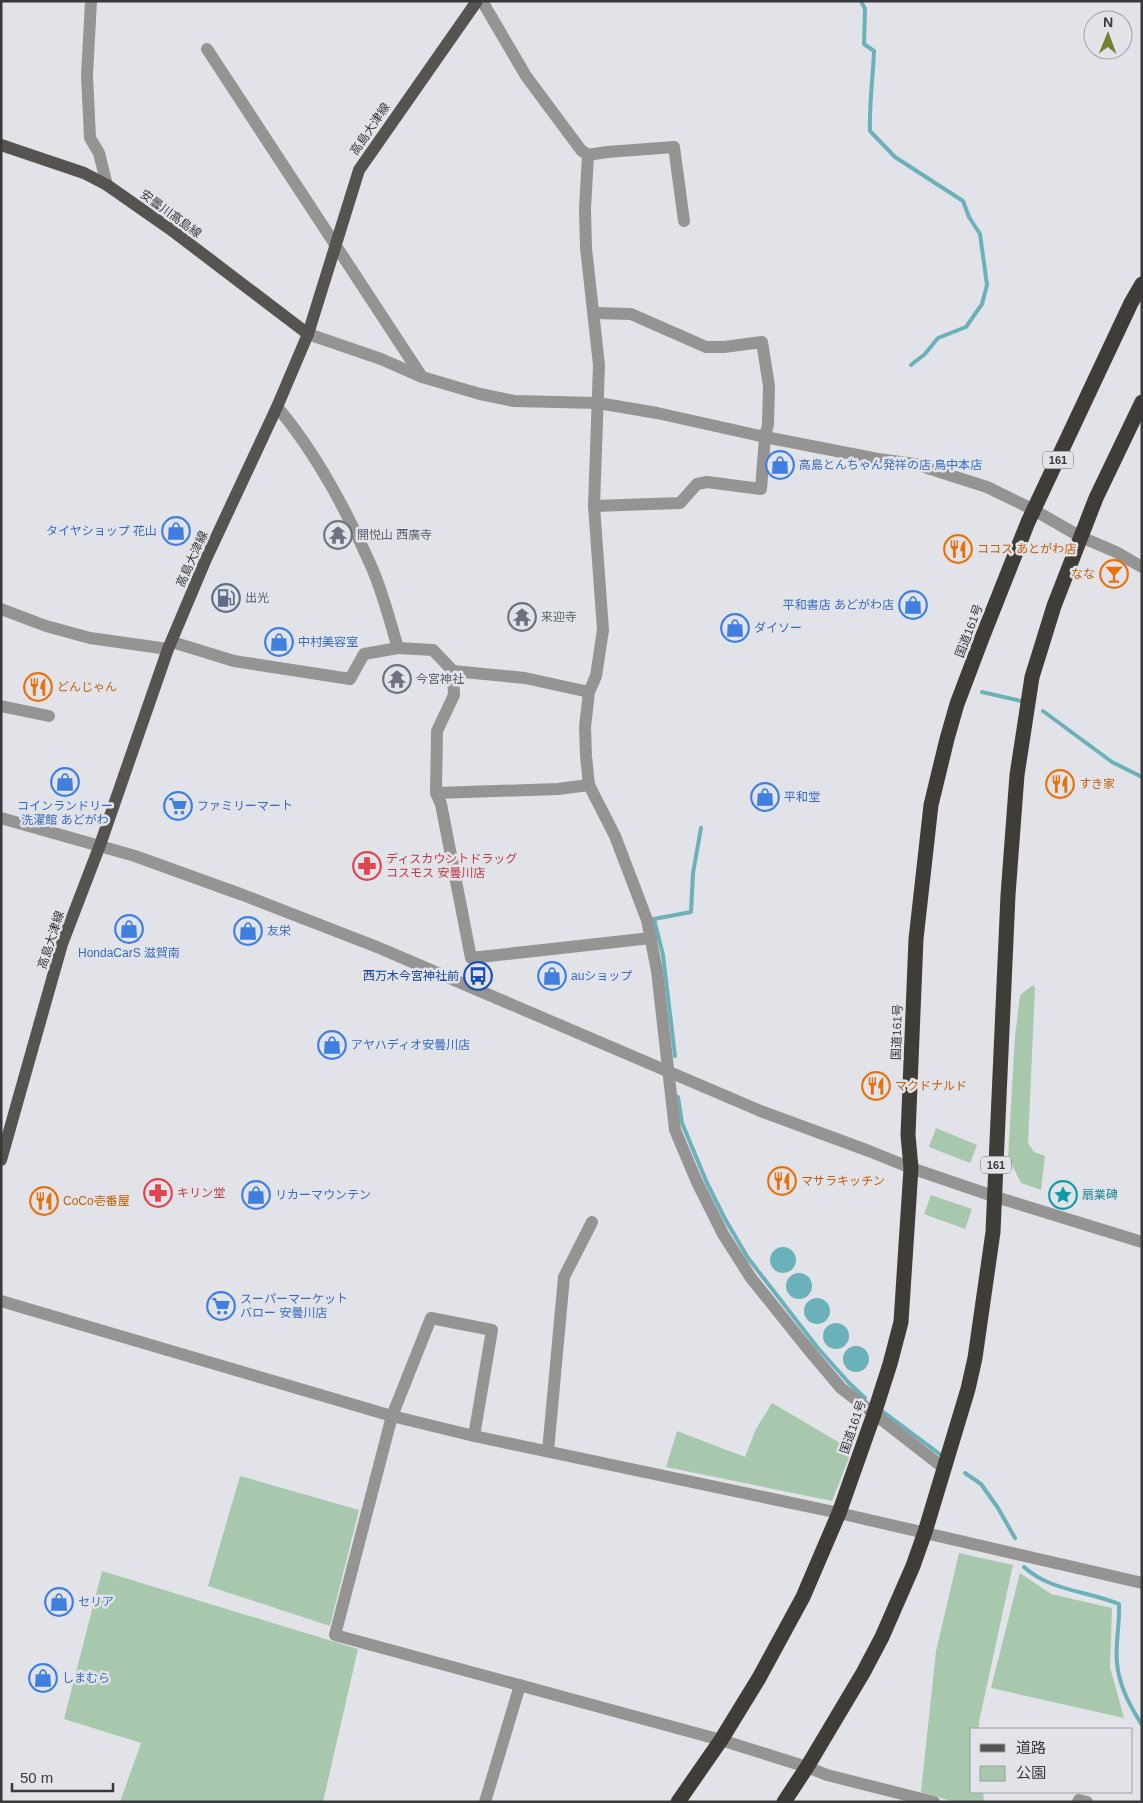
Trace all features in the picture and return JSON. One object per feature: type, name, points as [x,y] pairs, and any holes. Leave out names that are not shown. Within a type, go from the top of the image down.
[{"type":"highway","name":"国道161号","points":[[678,1802],[721,1740],[759,1678],[803,1597],[839,1512],[890,1364],[900,1322],[911,1168],[908,1135],[916,939],[931,805],[957,704],[982,638],[1034,510],[1131,303],[1142,284]]},
{"type":"highway","name":"161","points":[[784,1802],[863,1673],[882,1637],[913,1566],[925,1532],[968,1389],[975,1358],[993,1232],[1008,904],[1019,758],[1032,677],[1054,606],[1096,498],[1142,402]]},
{"type":"main road","name":"高島大津線","points":[[1,1160],[62,944],[100,845],[170,646],[206,559],[278,407],[308,334],[359,170],[477,1]]},
{"type":"main road","name":"安曇川高島線","points":[[1,146],[84,173],[108,185],[170,229],[308,334]]},
{"type":"street","points":[[91,1],[87,75],[90,138],[99,153],[108,185]]},
{"type":"street","points":[[482,1],[526,76],[581,150],[588,156]]},
{"type":"street","points":[[207,49],[422,377]]},
{"type":"street","points":[[588,156],[607,152],[674,147],[684,221]]},
{"type":"street","points":[[588,156],[585,209],[586,248],[600,365],[594,506],[603,630],[596,676],[589,692],[585,727],[589,785],[615,836],[647,920],[657,971],[676,1130],[697,1182],[723,1234],[751,1278],[841,1388],[945,1469]]},
{"type":"street","points":[[594,313],[631,314],[706,348],[762,342],[769,386],[768,424],[765,437],[761,489],[707,482],[697,484],[680,503],[594,506]]},
{"type":"street","points":[[308,334],[382,359],[422,377],[480,394],[514,400],[598,403],[657,413],[765,437],[915,464],[987,487],[1142,567]]},
{"type":"street","points":[[278,407],[290,421],[330,484],[370,563],[398,648]]},
{"type":"street","points":[[1,609],[46,626],[90,638],[170,646],[234,661],[350,679],[364,654],[398,648],[433,650],[453,672],[454,695],[437,731],[436,793],[441,804],[471,958],[651,938]]},
{"type":"street","points":[[453,672],[525,678],[589,692]]},
{"type":"street","points":[[1,706],[49,716]]},
{"type":"street","points":[[436,793],[558,790],[589,785]]},
{"type":"street","points":[[1,818],[135,856],[243,895],[376,948],[762,1112],[911,1168],[996,1197],[1142,1242]]},
{"type":"street","points":[[548,1451],[564,1277],[592,1222]]},
{"type":"street","points":[[1,1301],[392,1416],[474,1436],[839,1512],[1142,1583]]},
{"type":"street","points":[[474,1436],[492,1330],[430,1318],[392,1416],[335,1634],[721,1740],[827,1775],[934,1802]]},
{"type":"street","points":[[486,1802],[520,1685]]},
{"type":"street","points":[[1078,1802],[1079,1800],[1087,1802]]},
{"type":"green space","points":[[1033,985],[1035,988],[1028,1143],[1034,1152],[1045,1156],[1041,1190],[1021,1183],[1008,1157],[1015,1037],[1020,995]]},
{"type":"green space","points":[[936,1128],[977,1145],[970,1163],[929,1147]]},
{"type":"green space","points":[[931,1195],[972,1209],[965,1229],[924,1214]]},
{"type":"green space","points":[[772,1403],[852,1450],[832,1501],[666,1467],[677,1431],[745,1457],[756,1429]]},
{"type":"green space","points":[[240,1476],[359,1510],[330,1626],[208,1586]]},
{"type":"green space","points":[[959,1553],[1013,1565],[979,1728],[970,1728],[970,1793],[983,1793],[984,1802],[955,1802],[921,1792],[936,1651]]},
{"type":"green space","points":[[102,1571],[358,1649],[323,1802],[120,1802],[141,1743],[64,1719]]},
{"type":"green space","points":[[1020,1573],[1051,1594],[1112,1608],[1110,1667],[1124,1718],[991,1688]]},
{"type":"water","points":[[783,1247],[792,1251],[796,1260],[792,1269],[783,1273],[774,1269],[770,1260],[774,1251]]},
{"type":"water","points":[[799,1273],[808,1277],[812,1286],[808,1295],[799,1299],[790,1295],[786,1286],[790,1277]]},
{"type":"water","points":[[817,1298],[826,1302],[830,1311],[826,1320],[817,1324],[808,1320],[804,1311],[808,1302]]},
{"type":"water","points":[[836,1323],[845,1327],[849,1336],[845,1345],[836,1349],[827,1345],[823,1336],[827,1327]]},
{"type":"water","points":[[856,1346],[865,1350],[869,1359],[865,1368],[856,1372],[847,1368],[843,1359],[847,1350]]},
{"type":"waterway","points":[[861,1],[865,9],[864,44],[874,51],[870,131],[895,157],[963,201],[969,217],[980,234],[987,285],[982,304],[966,327],[938,338],[925,354],[911,365]]},
{"type":"waterway","points":[[982,692],[1021,701]]},
{"type":"waterway","points":[[1043,711],[1112,762],[1142,777]]},
{"type":"waterway","points":[[675,1056],[663,955],[654,919],[691,912],[693,873],[701,828]]},
{"type":"waterway","points":[[678,1097],[682,1123],[707,1183],[748,1258],[817,1347],[865,1398]]},
{"type":"waterway","points":[[882,1411],[941,1455]]},
{"type":"waterway","points":[[965,1473],[981,1484],[998,1508],[1015,1538]]},
{"type":"waterway","points":[[1024,1567],[1034,1575],[1057,1586],[1119,1604],[1118,1671],[1133,1711],[1142,1725]]},
{"type":"place","name":"高島とんちゃん発祥の店 鳥中本店","points":[[780,465]]},
{"type":"place","name":"タイヤショップ 花山","points":[[176,531]]},
{"type":"place","name":"開悦山 西廣寺","points":[[338,535]]},
{"type":"place","name":"ココス あとがわ店","points":[[958,549]]},
{"type":"place","name":"なな","points":[[1114,574]]},
{"type":"place","name":"出光","points":[[226,598]]},
{"type":"place","name":"平和書店 あどがわ店","points":[[913,605]]},
{"type":"place","name":"来迎寺","points":[[522,617]]},
{"type":"place","name":"ダイソー","points":[[735,628]]},
{"type":"place","name":"中村美容室","points":[[279,642]]},
{"type":"place","name":"今宮神社","points":[[397,679]]},
{"type":"place","name":"どんじゃん","points":[[38,687]]},
{"type":"place","name":"コインランドリー 洗濯館 あどがわ","points":[[65,782]]},
{"type":"place","name":"すき家","points":[[1060,784]]},
{"type":"place","name":"平和堂","points":[[765,797]]},
{"type":"place","name":"ファミリーマート","points":[[178,806]]},
{"type":"place","name":"ディスカウントドラッグ コスモス 安曇川店","points":[[367,866]]},
{"type":"place","name":"HondaCarS 滋賀南","points":[[129,929]]},
{"type":"place","name":"友栄","points":[[248,931]]},
{"type":"place","name":"西万木今宮神社前","points":[[478,976]]},
{"type":"place","name":"auショップ","points":[[552,976]]},
{"type":"place","name":"アヤハディオ安曇川店","points":[[332,1045]]},
{"type":"place","name":"マクドナルド","points":[[876,1086]]},
{"type":"place","name":"マサラキッチン","points":[[782,1181]]},
{"type":"place","name":"キリン堂","points":[[158,1193]]},
{"type":"place","name":"リカーマウンテン","points":[[256,1195]]},
{"type":"place","name":"扇業碑","points":[[1063,1195]]},
{"type":"place","name":"CoCo壱番屋","points":[[44,1201]]},
{"type":"place","name":"スーパーマーケット バロー 安曇川店","points":[[221,1306]]},
{"type":"place","name":"セリア","points":[[59,1602]]},
{"type":"place","name":"しまむら","points":[[43,1678]]}]
